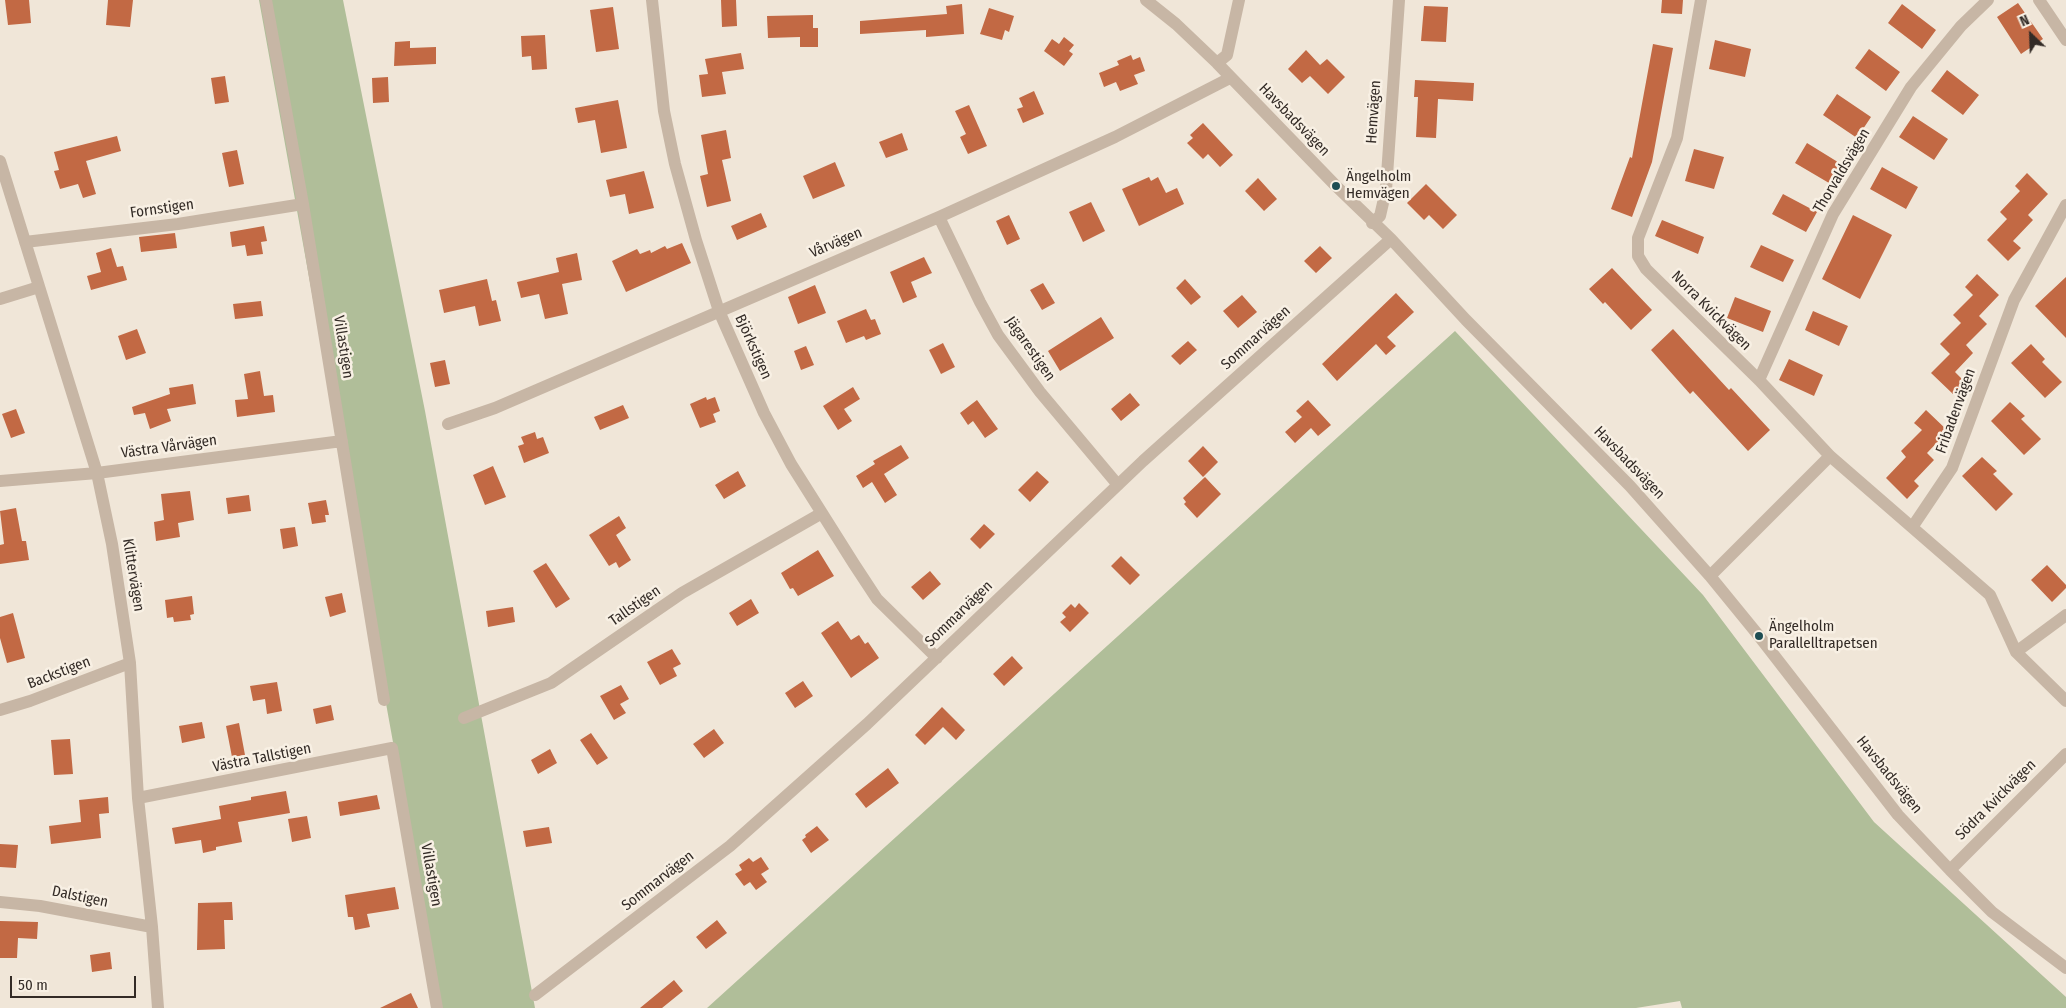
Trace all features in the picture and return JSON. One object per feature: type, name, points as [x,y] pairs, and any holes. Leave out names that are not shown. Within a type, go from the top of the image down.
[{"type":"street","name":"Villastigen","points":[[266,0],[303,204],[384,700]]},
{"type":"street","name":"Björkstigen","points":[[652,0],[652,19],[664,111],[675,164],[719,311],[764,413],[791,464],[878,599],[937,658]]},
{"type":"street","name":"Havsbadsvägen","points":[[1146,0],[1176,24],[1217,64],[1372,223],[1391,239],[1466,320],[1630,486],[1710,576],[1759,636],[1898,815],[1950,870],[1992,912],[2066,968]]},
{"type":"street","points":[[1217,64],[1227,55],[1239,0]]},
{"type":"street","name":"Hemvägen","points":[[1372,223],[1380,216],[1386,190],[1399,0]]},
{"type":"street","name":"Norra Kvickvägen","points":[[1701,0],[1677,138],[1638,238],[1638,256],[1646,269],[1759,380],[1830,456]]},
{"type":"street","name":"Thorvaldsvägen","points":[[1759,380],[1833,214],[1911,87],[1961,26],[1988,0]]},
{"type":"street","points":[[2039,0],[2066,40]]},
{"type":"street","name":"Vårvägen","points":[[448,424],[496,408],[939,217],[1115,137],[1230,78]]},
{"type":"street","name":"Klittervägen","points":[[0,161],[97,473],[112,544],[130,663],[138,798],[152,927],[158,1008]]},
{"type":"street","name":"Fornstigen","points":[[25,242],[178,224],[303,204]]},
{"type":"street","name":"Fribadenvägen","points":[[1913,526],[1952,468],[2014,300],[2066,205]]},
{"type":"street","name":"Jägarestigen","points":[[939,217],[998,335],[1040,392],[1118,486]]},
{"type":"street","name":"Sommarvägen","points":[[535,995],[730,846],[867,724],[1118,486],[1391,239]]},
{"type":"street","points":[[0,299],[39,287]]},
{"type":"street","name":"Västra Vårvägen","points":[[0,482],[97,473],[342,441]]},
{"type":"street","points":[[1710,576],[1830,456],[1913,526],[1990,595],[2016,652],[2066,701]]},
{"type":"street","name":"Tallstigen","points":[[464,718],[551,684],[682,593],[822,513]]},
{"type":"street","points":[[2016,652],[2066,616]]},
{"type":"street","name":"Backstigen","points":[[0,710],[30,701],[130,663]]},
{"type":"street","name":"Villastigen","points":[[392,748],[437,1008]]},
{"type":"street","name":"Västra Tallstigen","points":[[138,798],[392,748]]},
{"type":"street","name":"Södra Kvickvägen","points":[[1950,870],[2066,754]]},
{"type":"street","name":"Dalstigen","points":[[0,902],[40,906],[152,927]]},
{"type":"green space","points":[[259,0],[343,0],[425,411],[535,1008],[441,1008]]},
{"type":"green space","points":[[1455,331],[1703,595],[1874,822],[2066,997],[2066,1008],[1682,1008],[1680,1001],[1636,1008],[707,1008]]},
{"type":"building","points":[[5,0],[29,0],[31,23],[8,25]]},
{"type":"building","points":[[108,0],[133,0],[130,27],[106,25]]},
{"type":"building","points":[[721,0],[736,0],[737,26],[722,27]]},
{"type":"building","points":[[1662,0],[1683,0],[1682,14],[1661,13]]},
{"type":"building","points":[[2018,3],[2043,39],[2021,54],[1997,17]]},
{"type":"building","points":[[962,4],[964,34],[926,37],[926,30],[860,34],[860,21],[947,14],[946,6]]},
{"type":"building","points":[[1902,4],[1936,30],[1922,49],[1888,23]]},
{"type":"building","points":[[1424,6],[1448,7],[1446,42],[1421,41]]},
{"type":"building","points":[[613,7],[619,49],[596,52],[590,10]]},
{"type":"building","points":[[989,8],[1014,16],[1009,32],[1005,30],[1002,40],[980,34]]},
{"type":"building","points":[[813,15],[813,28],[818,28],[818,47],[800,47],[800,37],[768,38],[767,16]]},
{"type":"building","points":[[545,35],[547,69],[532,70],[531,56],[522,57],[521,36]]},
{"type":"building","points":[[1064,37],[1074,45],[1069,51],[1073,54],[1064,66],[1044,51],[1052,39],[1059,44]]},
{"type":"building","points":[[1715,40],[1751,49],[1745,77],[1709,69]]},
{"type":"building","points":[[410,41],[410,48],[436,47],[436,64],[394,66],[395,42]]},
{"type":"building","points":[[1653,44],[1673,48],[1652,162],[1632,217],[1611,209],[1630,157],[1632,158]]},
{"type":"building","points":[[1869,49],[1900,72],[1886,91],[1855,68]]},
{"type":"building","points":[[1306,50],[1320,65],[1327,59],[1345,77],[1328,94],[1310,76],[1302,83],[1288,69]]},
{"type":"building","points":[[741,53],[744,69],[722,72],[726,94],[702,97],[699,75],[708,74],[705,59]]},
{"type":"building","points":[[1131,55],[1133,60],[1140,57],[1145,71],[1134,75],[1138,84],[1120,91],[1116,82],[1104,87],[1099,73],[1119,65],[1117,61]]},
{"type":"building","points":[[1947,70],[1979,95],[1963,115],[1931,91]]},
{"type":"building","points":[[225,76],[229,102],[215,104],[211,78]]},
{"type":"building","points":[[388,77],[389,102],[373,103],[372,78]]},
{"type":"building","points":[[1415,80],[1474,83],[1473,101],[1438,99],[1436,138],[1416,137],[1418,97],[1414,97]]},
{"type":"building","points":[[1034,91],[1044,114],[1023,123],[1017,109],[1023,107],[1019,98]]},
{"type":"building","points":[[1837,94],[1871,117],[1857,138],[1823,115]]},
{"type":"building","points":[[618,100],[627,148],[601,153],[595,120],[578,123],[575,108]]},
{"type":"building","points":[[969,105],[987,146],[968,154],[960,137],[966,134],[955,111]]},
{"type":"building","points":[[1913,116],[1948,139],[1934,160],[1899,137]]},
{"type":"building","points":[[1203,123],[1233,155],[1220,167],[1208,154],[1203,159],[1187,143],[1193,138],[1190,135]]},
{"type":"building","points":[[726,130],[731,158],[722,160],[731,201],[707,207],[700,176],[708,174],[701,135]]},
{"type":"building","points":[[902,133],[908,150],[886,158],[879,142]]},
{"type":"building","points":[[117,136],[121,151],[86,161],[96,194],[83,198],[78,184],[60,189],[54,171],[59,170],[54,152]]},
{"type":"building","points":[[1807,143],[1841,164],[1829,183],[1795,163]]},
{"type":"building","points":[[1694,149],[1724,157],[1714,189],[1685,181]]},
{"type":"building","points":[[237,150],[244,184],[229,187],[222,153]]},
{"type":"building","points":[[835,162],[845,186],[813,199],[803,176]]},
{"type":"building","points":[[1882,167],[1918,187],[1906,209],[1870,189]]},
{"type":"building","points":[[644,171],[654,208],[629,214],[625,194],[610,197],[606,180]]},
{"type":"building","points":[[2027,173],[2048,194],[2028,215],[2033,220],[2013,241],[2021,248],[2008,261],[1987,240],[2007,219],[2000,212],[2020,191],[2015,186]]},
{"type":"building","points":[[1149,177],[1151,181],[1158,177],[1166,193],[1177,188],[1184,204],[1139,226],[1122,189]]},
{"type":"building","points":[[1258,178],[1277,199],[1264,211],[1245,191]]},
{"type":"building","points":[[1426,184],[1457,215],[1443,229],[1429,215],[1424,220],[1407,203]]},
{"type":"building","points":[[1783,194],[1817,212],[1806,232],[1772,214]]},
{"type":"building","points":[[1091,202],[1105,231],[1083,242],[1069,212]]},
{"type":"building","points":[[761,213],[767,227],[737,240],[731,226]]},
{"type":"building","points":[[1009,215],[1020,239],[1007,245],[996,221]]},
{"type":"building","points":[[1853,215],[1892,235],[1860,299],[1822,279]]},
{"type":"building","points":[[1662,220],[1704,237],[1698,254],[1655,236]]},
{"type":"building","points":[[264,226],[267,241],[261,242],[263,254],[247,256],[245,245],[232,247],[230,232]]},
{"type":"building","points":[[175,233],[177,248],[141,252],[139,237]]},
{"type":"building","points":[[682,243],[691,263],[626,292],[612,261],[637,249],[640,254],[650,250],[651,253],[665,246],[667,249]]},
{"type":"building","points":[[1761,245],[1794,260],[1783,282],[1750,267]]},
{"type":"building","points":[[1320,246],[1332,258],[1316,273],[1304,261]]},
{"type":"building","points":[[111,248],[117,267],[123,266],[127,280],[91,290],[87,276],[101,272],[96,253]]},
{"type":"building","points":[[577,253],[582,280],[562,284],[568,314],[545,319],[539,294],[521,298],[517,282],[559,272],[556,258]]},
{"type":"building","points":[[924,257],[932,273],[911,282],[917,297],[903,303],[890,272]]},
{"type":"building","points":[[1612,268],[1652,310],[1631,330],[1605,302],[1603,304],[1589,289]]},
{"type":"building","points":[[1977,274],[1999,295],[1979,316],[1987,324],[1966,345],[1973,353],[1955,372],[1965,382],[1953,394],[1931,373],[1950,354],[1940,344],[1961,323],[1953,315],[1973,295],[1965,287]]},
{"type":"building","points":[[2066,277],[2066,338],[2035,306]]},
{"type":"building","points":[[487,279],[492,301],[496,300],[501,321],[479,326],[475,306],[444,313],[439,290]]},
{"type":"building","points":[[1185,279],[1201,297],[1191,305],[1176,288]]},
{"type":"building","points":[[1043,283],[1055,303],[1042,310],[1030,290]]},
{"type":"building","points":[[815,285],[826,313],[798,324],[788,297]]},
{"type":"building","points":[[1396,293],[1414,312],[1387,337],[1396,346],[1386,355],[1376,344],[1337,381],[1322,364]]},
{"type":"building","points":[[1242,295],[1257,312],[1238,328],[1223,311]]},
{"type":"building","points":[[1735,297],[1771,311],[1763,332],[1727,318]]},
{"type":"building","points":[[261,301],[263,316],[235,319],[233,304]]},
{"type":"building","points":[[866,309],[871,320],[875,319],[881,334],[866,340],[864,336],[846,343],[837,321]]},
{"type":"building","points":[[1813,311],[1848,326],[1839,346],[1805,330]]},
{"type":"building","points":[[1101,317],[1114,338],[1060,371],[1048,351]]},
{"type":"building","points":[[137,329],[146,353],[126,360],[118,336]]},
{"type":"building","points":[[1673,329],[1729,390],[1731,388],[1770,430],[1748,451],[1693,391],[1690,394],[1651,350]]},
{"type":"building","points":[[1188,341],[1197,350],[1180,365],[1171,356]]},
{"type":"building","points":[[943,343],[955,367],[941,374],[929,350]]},
{"type":"building","points":[[2031,344],[2045,359],[2042,362],[2062,382],[2045,398],[2011,363]]},
{"type":"building","points":[[806,346],[814,365],[801,370],[794,351]]},
{"type":"building","points":[[1789,359],[1823,375],[1814,396],[1779,380]]},
{"type":"building","points":[[445,360],[450,384],[435,387],[430,363]]},
{"type":"building","points":[[260,371],[264,396],[273,395],[275,412],[237,417],[235,400],[248,399],[244,374]]},
{"type":"building","points":[[193,384],[196,404],[167,409],[171,421],[150,429],[145,413],[134,415],[132,407],[170,394],[169,388]]},
{"type":"building","points":[[853,387],[860,399],[844,409],[852,421],[838,430],[823,406]]},
{"type":"building","points":[[1130,393],[1140,405],[1121,421],[1111,409]]},
{"type":"building","points":[[706,397],[707,400],[715,397],[720,411],[713,414],[716,422],[700,428],[690,404]]},
{"type":"building","points":[[977,400],[998,429],[985,438],[973,421],[968,425],[960,413]]},
{"type":"building","points":[[1308,400],[1331,425],[1318,436],[1311,428],[1295,443],[1285,432],[1302,417],[1296,411]]},
{"type":"building","points":[[2010,402],[2025,416],[2021,419],[2041,439],[2024,455],[1991,421]]},
{"type":"building","points":[[623,405],[629,418],[600,430],[594,417]]},
{"type":"building","points":[[16,409],[25,433],[11,438],[2,414]]},
{"type":"building","points":[[1926,410],[1948,431],[1927,453],[1934,460],[1914,481],[1919,486],[1907,499],[1886,478],[1906,457],[1901,451],[1922,430],[1914,423]]},
{"type":"building","points":[[535,432],[537,439],[543,437],[549,453],[524,463],[518,446],[524,444],[521,437]]},
{"type":"building","points":[[901,445],[909,458],[884,474],[897,495],[885,503],[872,482],[863,488],[856,476],[875,464],[873,461]]},
{"type":"building","points":[[1203,446],[1218,462],[1203,477],[1188,461]]},
{"type":"building","points":[[1982,457],[1997,471],[1993,474],[2013,494],[1996,511],[1962,476]]},
{"type":"building","points":[[493,466],[506,497],[485,505],[473,475]]},
{"type":"building","points":[[738,471],[746,486],[724,499],[715,485]]},
{"type":"building","points":[[1037,471],[1049,482],[1030,502],[1018,490]]},
{"type":"building","points":[[1205,477],[1221,494],[1197,518],[1184,504],[1186,502],[1183,498]]},
{"type":"building","points":[[190,491],[194,520],[178,523],[180,537],[156,541],[154,522],[164,520],[161,494]]},
{"type":"building","points":[[249,495],[251,511],[228,514],[226,498]]},
{"type":"building","points":[[326,500],[329,515],[325,515],[326,522],[312,524],[308,503]]},
{"type":"building","points":[[16,508],[22,541],[26,541],[29,560],[0,564],[0,545],[4,544],[0,511]]},
{"type":"building","points":[[619,516],[626,528],[616,535],[631,560],[619,568],[616,562],[609,566],[589,535]]},
{"type":"building","points":[[984,524],[995,534],[980,549],[970,539]]},
{"type":"building","points":[[295,527],[298,546],[283,549],[280,529]]},
{"type":"building","points":[[818,550],[834,576],[798,596],[793,588],[790,589],[781,573]]},
{"type":"building","points":[[1121,556],[1140,575],[1130,585],[1111,566]]},
{"type":"building","points":[[546,563],[570,599],[556,608],[533,571]]},
{"type":"building","points":[[2047,565],[2066,585],[2066,588],[2052,602],[2031,580]]},
{"type":"building","points":[[930,571],[941,584],[923,600],[911,587]]},
{"type":"building","points":[[342,593],[346,612],[330,617],[325,597]]},
{"type":"building","points":[[192,596],[194,614],[190,615],[191,620],[174,622],[173,617],[167,618],[165,600]]},
{"type":"building","points":[[751,599],[759,613],[737,626],[729,613]]},
{"type":"building","points":[[1079,603],[1089,613],[1070,632],[1060,622],[1066,617],[1062,613],[1071,604],[1075,608]]},
{"type":"building","points":[[513,607],[515,622],[488,627],[486,611]]},
{"type":"building","points":[[13,613],[25,658],[7,663],[0,638],[0,617]]},
{"type":"building","points":[[838,621],[851,640],[859,635],[865,644],[868,642],[879,658],[851,678],[821,633]]},
{"type":"building","points":[[672,649],[681,664],[673,668],[677,676],[660,685],[647,662]]},
{"type":"building","points":[[1012,656],[1023,668],[1004,686],[993,674]]},
{"type":"building","points":[[803,681],[813,696],[795,708],[785,693]]},
{"type":"building","points":[[277,682],[282,711],[267,714],[265,699],[253,701],[250,686]]},
{"type":"building","points":[[621,685],[629,699],[620,704],[626,713],[614,720],[600,696]]},
{"type":"building","points":[[331,705],[334,720],[316,724],[313,709]]},
{"type":"building","points":[[942,707],[965,730],[956,740],[943,727],[925,745],[915,735]]},
{"type":"building","points":[[202,722],[205,738],[182,743],[179,726]]},
{"type":"building","points":[[239,723],[245,755],[232,757],[226,726]]},
{"type":"building","points":[[714,729],[724,743],[704,758],[693,744]]},
{"type":"building","points":[[591,733],[608,758],[597,765],[580,740]]},
{"type":"building","points":[[70,739],[73,774],[54,775],[51,740]]},
{"type":"building","points":[[550,749],[557,763],[538,774],[531,760]]},
{"type":"building","points":[[888,768],[899,783],[866,808],[855,794]]},
{"type":"building","points":[[286,791],[290,813],[238,822],[242,842],[216,847],[216,850],[203,853],[201,840],[175,844],[172,828],[221,819],[219,806],[251,800],[251,797]]},
{"type":"building","points":[[377,795],[380,809],[340,816],[338,802]]},
{"type":"building","points":[[108,797],[109,813],[99,814],[101,838],[51,844],[49,826],[81,822],[79,800]]},
{"type":"building","points":[[307,816],[311,838],[292,842],[288,819]]},
{"type":"building","points":[[817,826],[829,840],[811,853],[802,840],[806,837],[805,835]]},
{"type":"building","points":[[549,827],[552,843],[526,847],[523,831]]},
{"type":"building","points":[[0,844],[18,845],[16,868],[0,867]]},
{"type":"building","points":[[761,857],[769,869],[761,874],[767,882],[756,890],[750,882],[744,886],[735,874],[742,870],[739,865],[749,858],[753,862]]},
{"type":"building","points":[[395,887],[399,909],[367,914],[370,927],[355,930],[353,917],[348,917],[345,895]]},
{"type":"building","points":[[232,902],[233,920],[224,920],[225,949],[197,950],[198,903]]},
{"type":"building","points":[[717,920],[727,933],[706,949],[696,937]]},
{"type":"building","points":[[0,921],[38,922],[37,939],[18,938],[17,958],[0,958]]},
{"type":"building","points":[[110,952],[112,969],[92,972],[90,955]]},
{"type":"building","points":[[674,980],[683,991],[662,1008],[640,1008]]},
{"type":"building","points":[[411,993],[418,1008],[380,1008]]},
{"type":"place","name":"Ängelholm Hemvägen","points":[[1336,186]]},
{"type":"place","name":"Ängelholm Parallelltrapetsen","points":[[1759,636]]}]
